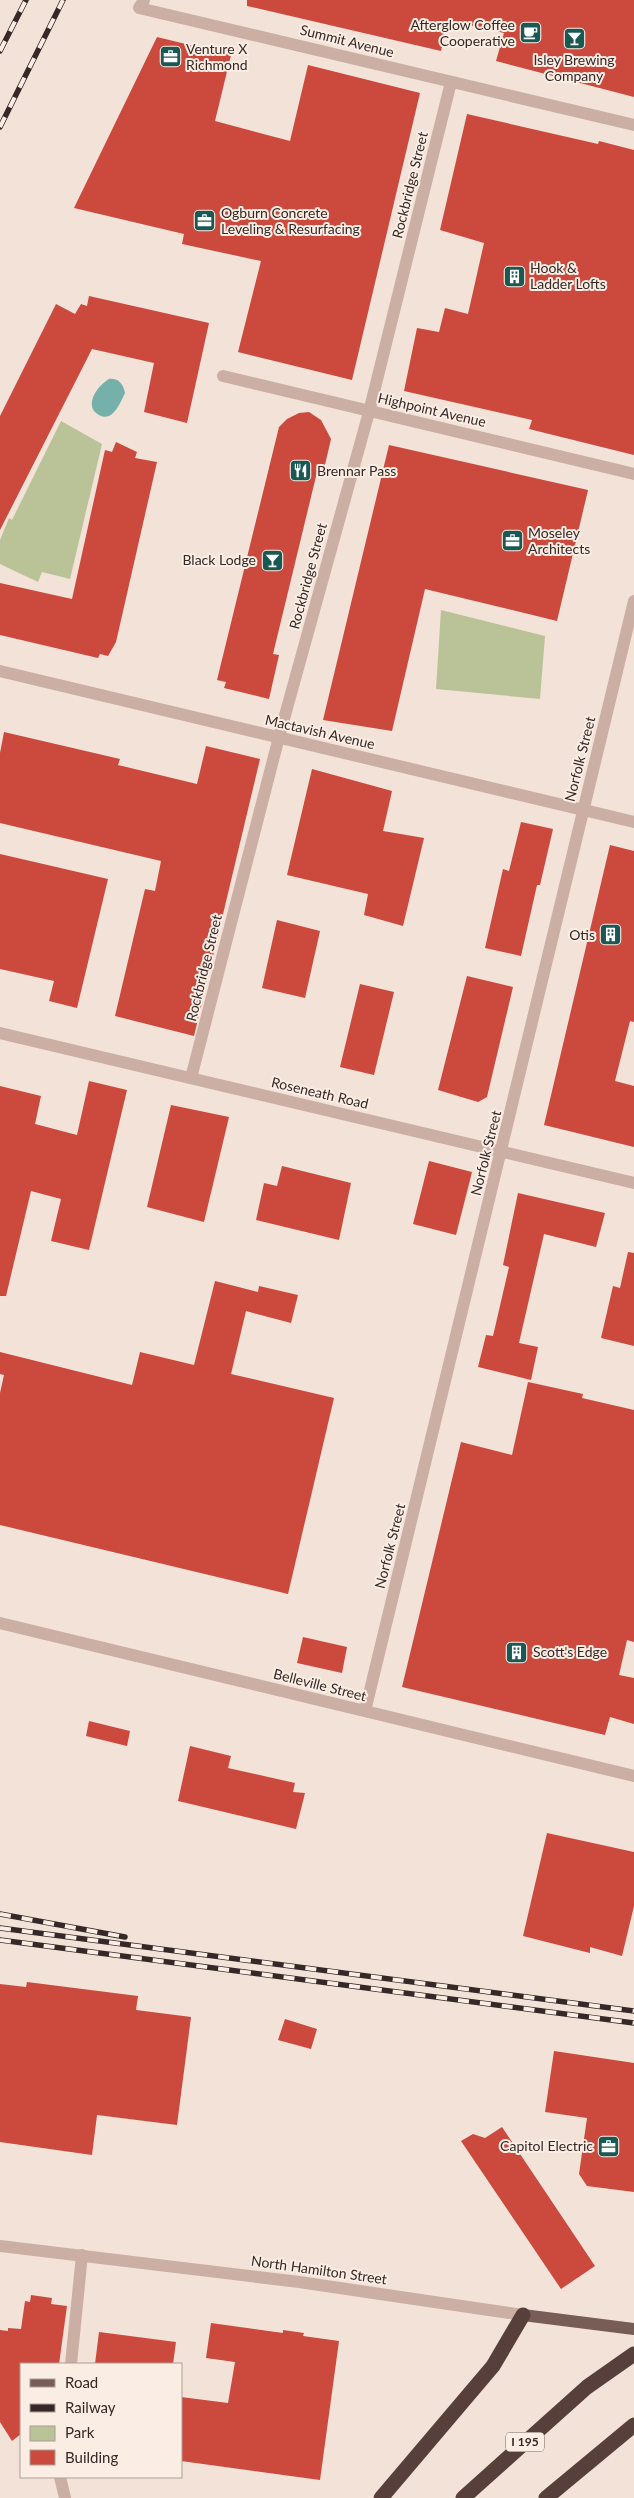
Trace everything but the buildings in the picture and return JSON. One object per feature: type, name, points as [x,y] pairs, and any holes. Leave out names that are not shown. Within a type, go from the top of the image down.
[{"type":"highway","points":[[381,2498],[493,2366],[523,2314]]},
{"type":"highway","name":"I 195","points":[[463,2498],[587,2387],[634,2354]]},
{"type":"highway","points":[[546,2498],[634,2425]]},
{"type":"main road","name":"North Hamilton Street","points":[[523,2314],[634,2329]]},
{"type":"street","name":"Summit Avenue","points":[[142,4],[451,82],[634,125]]},
{"type":"street","name":"Rockbridge Street","points":[[191,1078],[279,737],[370,412],[451,82]]},
{"type":"street","name":"Highpoint Avenue","points":[[223,376],[634,474]]},
{"type":"street","name":"Norfolk Street","points":[[366,1711],[634,601]]},
{"type":"street","name":"Mactavish Avenue","points":[[0,671],[634,822]]},
{"type":"street","name":"Roseneath Road","points":[[0,1033],[634,1182]]},
{"type":"street","name":"Belleville Street","points":[[0,1622],[634,1776]]},
{"type":"street","name":"North Hamilton Street","points":[[0,2246],[299,2282],[523,2314]]},
{"type":"street","points":[[71,2363],[82,2255]]},
{"type":"street","points":[[60,2478],[65,2498]]},
{"type":"green space","points":[[61,421],[102,444],[70,579],[42,572],[38,582],[0,564],[0,540],[9,518],[12,520]]},
{"type":"green space","points":[[441,610],[545,636],[540,699],[436,689]]},
{"type":"water","points":[[109,379],[115,379],[120,382],[125,393],[117,409],[105,417],[94,411],[92,402],[95,393]]},
{"type":"railway","points":[[0,51],[26,0]]},
{"type":"railway","points":[[0,127],[63,0]]},
{"type":"railway","points":[[0,1914],[125,1937]]},
{"type":"railway","points":[[0,1928],[634,2011]]},
{"type":"railway","points":[[0,1940],[634,2023]]},
{"type":"place","name":"Afterglow Coffee Cooperative","points":[[531,33]]},
{"type":"place","name":"Isley Brewing Company","points":[[574,38]]},
{"type":"place","name":"Venture X Richmond","points":[[170,57]]},
{"type":"place","name":"Ogburn Concrete Leveling & Resurfacing","points":[[205,221]]},
{"type":"place","name":"Hook & Ladder Lofts","points":[[514,276]]},
{"type":"place","name":"Brennar Pass","points":[[301,471]]},
{"type":"place","name":"Moseley Architects","points":[[512,541]]},
{"type":"place","name":"Black Lodge","points":[[272,560]]},
{"type":"place","name":"Otis","points":[[611,935]]},
{"type":"place","name":"Scott's Edge","points":[[517,1652]]},
{"type":"place","name":"Capitol Electric","points":[[609,2146]]}]
